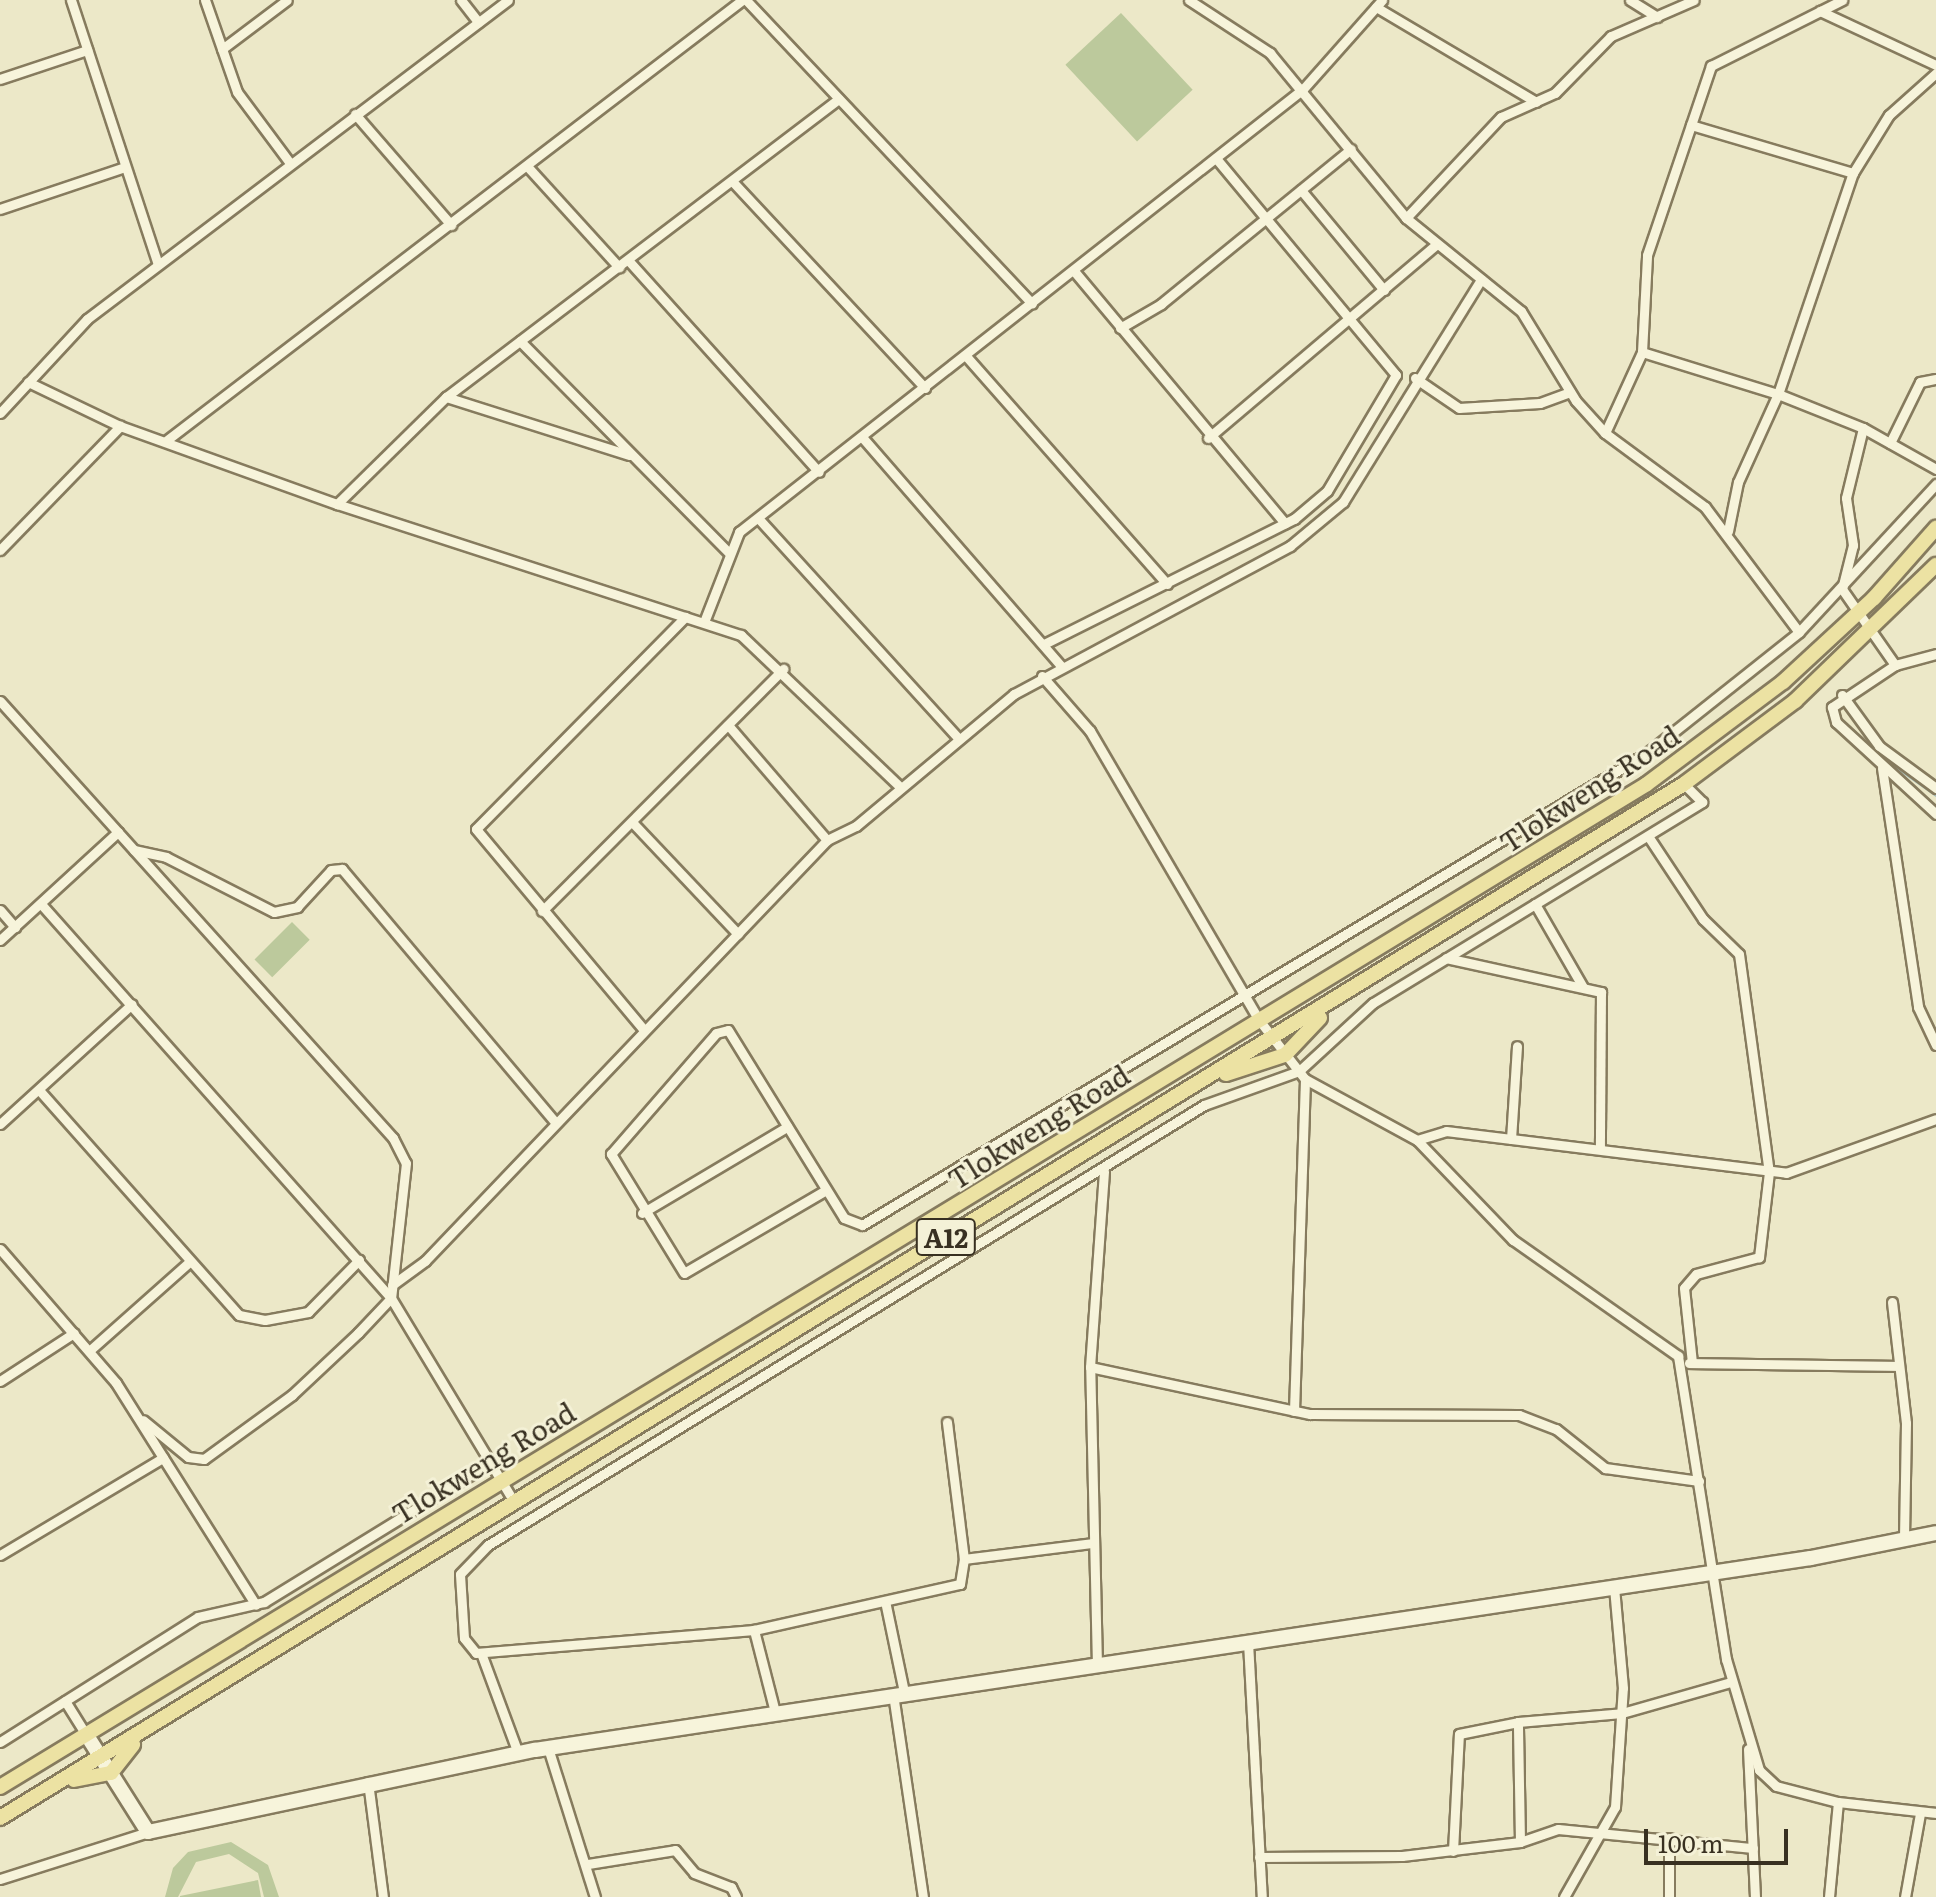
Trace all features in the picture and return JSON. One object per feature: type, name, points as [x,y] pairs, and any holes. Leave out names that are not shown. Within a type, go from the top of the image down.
[{"type":"main road","name":"Tlokweng Road","points":[[0,1787],[1647,784],[1728,727],[1859,613],[1936,528]]},
{"type":"main road","name":"Tlokweng Road","points":[[0,1818],[1202,1083],[1684,784],[1795,701],[1936,565]]},
{"type":"main road","points":[[1202,1083],[1285,1055],[1335,999]]},
{"type":"main road","points":[[31,1799],[87,1774],[111,1773],[122,1753],[166,1716]]},
{"type":"street","points":[[71,0],[158,264]]},
{"type":"street","points":[[205,0],[242,103],[290,163]]},
{"type":"street","points":[[222,49],[287,0]]},
{"type":"street","points":[[461,0],[478,22]]},
{"type":"street","points":[[1,411],[87,319],[508,0]]},
{"type":"street","points":[[167,440],[744,0],[1032,304]]},
{"type":"street","points":[[1630,0],[1657,17]]},
{"type":"street","points":[[1406,218],[1496,121],[1563,86],[1601,43],[1694,0]]},
{"type":"street","points":[[1605,433],[1642,352],[1647,255],[1715,62],[1842,0]]},
{"type":"street","points":[[1194,1],[1260,46],[1303,89],[1406,218],[1434,246],[1521,311],[1570,392],[1605,433],[1728,531],[1799,632]]},
{"type":"street","points":[[704,622],[734,537],[1303,89],[1379,3],[1536,102]]},
{"type":"street","points":[[1820,11],[1936,65]]},
{"type":"street","points":[[0,79],[87,50]]},
{"type":"street","points":[[1728,531],[1738,482],[1778,394],[1853,173],[1889,115],[1936,73]]},
{"type":"street","points":[[337,504],[446,397],[839,99]]},
{"type":"street","points":[[355,114],[451,225]]},
{"type":"street","points":[[1691,125],[1853,173]]},
{"type":"street","points":[[1120,328],[1267,218],[1351,149]]},
{"type":"street","points":[[1044,644],[1285,523],[1327,491],[1396,375],[1216,158]]},
{"type":"street","points":[[527,166],[619,267]]},
{"type":"street","points":[[0,209],[125,167]]},
{"type":"street","points":[[732,181],[925,388]]},
{"type":"street","points":[[1301,190],[1384,290]]},
{"type":"street","points":[[1208,438],[1434,246]]},
{"type":"street","points":[[628,260],[819,472]]},
{"type":"street","points":[[1074,271],[1208,438],[1285,523]]},
{"type":"street","points":[[392,1285],[425,1261],[827,840],[856,826],[957,737],[1042,676],[1306,535],[1343,502],[1415,378],[1481,279]]},
{"type":"street","points":[[520,341],[729,553]]},
{"type":"street","points":[[1642,352],[1778,394],[1863,428],[1936,469]]},
{"type":"street","points":[[966,356],[1167,584]]},
{"type":"street","points":[[1415,378],[1459,408],[1540,403],[1570,392]]},
{"type":"street","points":[[1890,443],[1920,382],[1936,379]]},
{"type":"street","points":[[28,382],[120,426],[167,440],[337,504],[741,635],[783,669],[900,787]]},
{"type":"street","points":[[446,397],[631,455]]},
{"type":"street","points":[[0,550],[120,426]]},
{"type":"street","points":[[1863,428],[1846,498],[1853,545],[1842,589],[1873,629],[1895,665]]},
{"type":"street","points":[[862,437],[1060,665]]},
{"type":"street","points":[[826,1190],[689,1273],[673,1264],[642,1213],[611,1150],[720,1031],[733,1033],[826,1190],[849,1224],[862,1225],[1638,759],[1799,632],[1936,484]]},
{"type":"street","points":[[758,518],[957,737]]},
{"type":"street","points":[[644,1030],[542,911],[476,826],[685,617]]},
{"type":"street","points":[[1936,654],[1895,665],[1842,695],[1832,707],[1836,722],[1882,768],[1936,814]]},
{"type":"street","points":[[542,911],[783,669]]},
{"type":"street","points":[[1042,676],[1090,731],[1248,996],[1259,1020],[1302,1075],[1417,1140],[1513,1240],[1662,1340],[1687,1363],[1898,1366]]},
{"type":"street","points":[[1842,695],[1879,746],[1936,790],[1927,806]]},
{"type":"street","points":[[0,701],[403,1155],[391,1298],[292,1395],[204,1459],[188,1457],[143,1420]]},
{"type":"street","points":[[728,725],[827,840]]},
{"type":"street","points":[[1882,768],[1918,1007],[1936,1045]]},
{"type":"street","points":[[518,1753],[481,1653],[464,1638],[459,1585],[467,1560],[1220,1097],[1302,1075],[1351,1018],[1702,802],[1684,784]]},
{"type":"street","points":[[632,822],[738,934]]},
{"type":"street","points":[[0,940],[118,832]]},
{"type":"street","points":[[1648,836],[1703,919],[1739,954],[1769,1172],[1759,1257],[1696,1274],[1684,1288],[1687,1363],[1699,1481],[1731,1682],[1747,1746],[1755,1897]]},
{"type":"street","points":[[134,850],[166,857],[274,912],[297,907],[331,870],[342,869],[556,1123]]},
{"type":"street","points":[[41,904],[391,1298],[504,1479],[514,1502]]},
{"type":"street","points":[[1535,904],[1583,987]]},
{"type":"street","points":[[0,910],[15,927]]},
{"type":"street","points":[[1446,958],[1583,987],[1605,999],[1600,1147]]},
{"type":"street","points":[[0,1124],[132,1004]]},
{"type":"street","points":[[1511,1139],[1517,1046]]},
{"type":"street","points":[[1294,1411],[1302,1075]]},
{"type":"street","points":[[39,1090],[188,1263],[239,1315],[265,1320],[320,1305],[359,1260]]},
{"type":"street","points":[[1417,1140],[1446,1131],[1600,1147],[1769,1172],[1801,1171],[1936,1119]]},
{"type":"street","points":[[642,1213],[787,1127]]},
{"type":"street","points":[[1097,1666],[1090,1367],[1104,1171]]},
{"type":"street","points":[[0,1249],[74,1333],[143,1420],[163,1458],[256,1605]]},
{"type":"street","points":[[89,1351],[188,1263]]},
{"type":"street","points":[[1892,1302],[1906,1423],[1904,1540]]},
{"type":"street","points":[[0,1381],[74,1333]]},
{"type":"street","points":[[1090,1367],[1187,1382],[1294,1411],[1519,1415],[1556,1429],[1605,1468],[1699,1481]]},
{"type":"street","points":[[481,1653],[754,1630],[956,1587],[964,1559],[947,1422]]},
{"type":"street","points":[[0,1555],[163,1458]]},
{"type":"street","points":[[0,1742],[209,1612],[256,1605],[493,1461]]},
{"type":"street","points":[[0,1879],[148,1832],[368,1782],[518,1753],[899,1693],[1712,1573],[1936,1533]]},
{"type":"street","points":[[964,1559],[1093,1543]]},
{"type":"street","points":[[1564,1897],[1608,1829],[1622,1713],[1614,1587]]},
{"type":"street","points":[[885,1601],[923,1897]]},
{"type":"street","points":[[754,1630],[775,1712]]},
{"type":"street","points":[[1248,1642],[1262,1897]]},
{"type":"street","points":[[1453,1851],[1459,1734],[1518,1722],[1622,1713],[1731,1682]]},
{"type":"street","points":[[65,1701],[97,1758],[111,1773],[148,1832]]},
{"type":"street","points":[[1518,1722],[1520,1842]]},
{"type":"street","points":[[1747,1746],[1776,1786],[1838,1802],[1920,1814],[1936,1813]]},
{"type":"street","points":[[548,1748],[588,1864],[595,1897]]},
{"type":"street","points":[[368,1782],[383,1897]]},
{"type":"street","points":[[1829,1897],[1838,1802]]},
{"type":"street","points":[[1905,1897],[1920,1814]]},
{"type":"street","points":[[1259,1857],[1453,1851],[1520,1842],[1558,1829],[1608,1829],[1753,1848]]},
{"type":"street","points":[[1669,1838],[1669,1897]]},
{"type":"street","points":[[588,1864],[675,1850],[694,1873],[731,1887],[736,1897]]},
{"type":"green space","points":[[1121,13],[1193,90],[1137,142],[1065,65]]},
{"type":"green space","points":[[292,922],[310,940],[272,977],[255,959]]},
{"type":"green space","points":[[231,1842],[268,1865],[279,1897],[264,1897],[258,1873],[229,1854],[196,1862],[178,1897],[165,1897],[173,1868],[188,1852]]},
{"type":"green space","points":[[258,1880],[261,1897],[180,1897],[180,1896]]},
{"type":"waterway","points":[[1844,706],[1879,755],[1936,795]]}]
